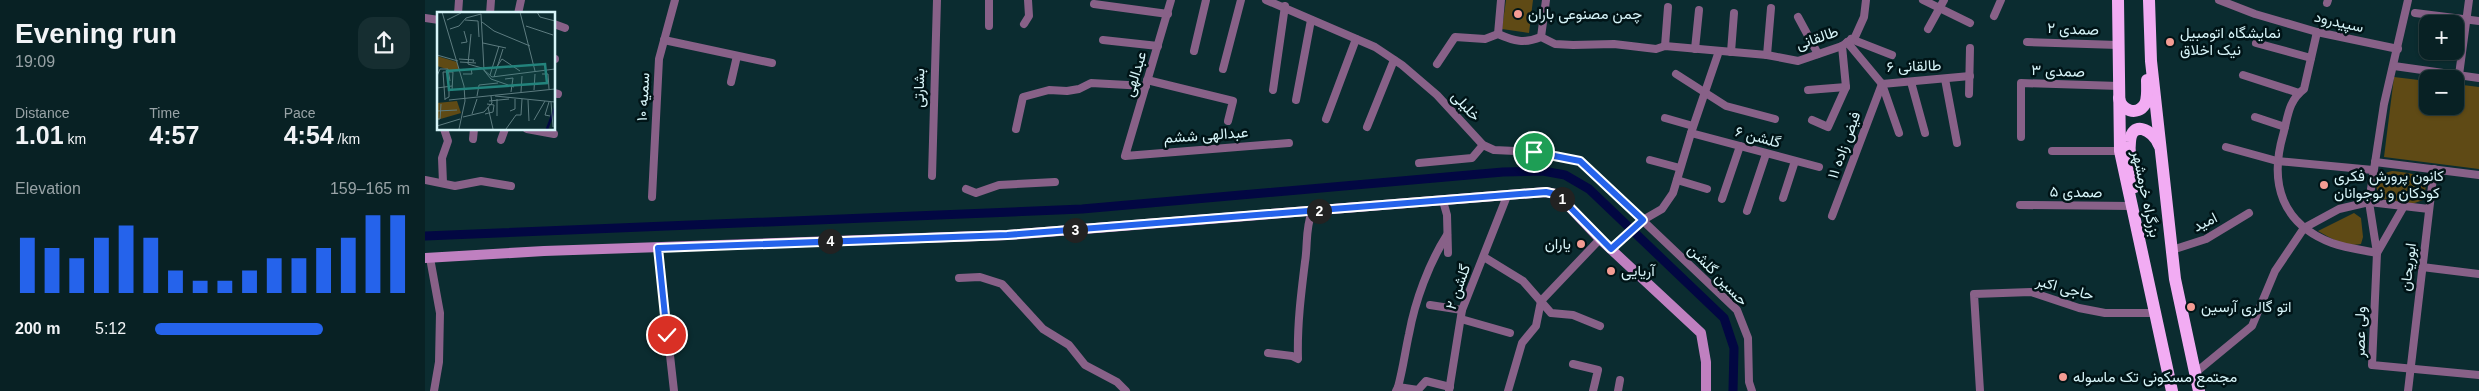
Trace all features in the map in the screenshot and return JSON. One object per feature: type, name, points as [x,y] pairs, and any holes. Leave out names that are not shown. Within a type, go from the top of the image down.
[{"type":"highway","name":"بزرگراه خرمشهر","points":[[2118,0],[2120,150],[2172,391]]},
{"type":"highway","name":"بزرگراه خرمشهر","points":[[2149,5],[2151,61],[2177,290],[2199,391]]},
{"type":"highway","points":[[2119,91],[2121,105],[2129,111],[2140,109],[2146,102],[2149,5]]},
{"type":"highway","points":[[2145,267],[2130,147],[2131,137],[2139,130],[2149,130],[2154,134],[2161,150]]},
{"type":"main road","points":[[428,258],[544,251],[1007,235],[1546,192],[1555,194],[1600,239],[1701,332],[1707,362],[1706,391]]},
{"type":"street","name":"سمیه ۱۰","points":[[652,197],[659,60],[675,0]]},
{"type":"street","name":"بشارتی","points":[[932,176],[933,63],[937,0]]},
{"type":"street","points":[[989,0],[989,26]]},
{"type":"street","points":[[1024,24],[1029,16],[1028,0]]},
{"type":"street","name":"عبدالهی","points":[[1125,156],[1171,0]]},
{"type":"street","points":[[1194,51],[1206,0]]},
{"type":"street","points":[[1223,69],[1241,0]]},
{"type":"street","name":"خلیلی","points":[[1266,0],[1285,6],[1311,20],[1375,47],[1437,95],[1483,145]]},
{"type":"street","points":[[1498,34],[1501,0]]},
{"type":"street","points":[[1437,64],[1455,37],[1485,39],[1498,34],[1516,42],[1530,41],[1541,37],[1546,0]]},
{"type":"street","name":"طالقانی","points":[[1541,37],[1555,44],[1614,44],[1657,49],[1665,46],[1767,55],[1798,61],[1847,43],[1855,37],[1864,17],[1866,0]]},
{"type":"street","points":[[1923,0],[1940,7],[1969,24]]},
{"type":"street","points":[[1928,29],[1944,0]]},
{"type":"street","points":[[1994,16],[2001,0]]},
{"type":"street","name":"سپیدرود","points":[[2219,0],[2255,14],[2317,32],[2398,49]]},
{"type":"street","points":[[2377,253],[2369,202],[2384,104],[2408,0]]},
{"type":"street","points":[[2460,70],[2469,0]]},
{"type":"street","points":[[1094,4],[1168,14]]},
{"type":"street","points":[[1273,90],[1285,6]]},
{"type":"street","points":[[1665,46],[1667,7]]},
{"type":"street","points":[[1767,55],[1771,8]]},
{"type":"street","points":[[1695,49],[1699,10]]},
{"type":"street","points":[[1731,52],[1734,13]]},
{"type":"street","points":[[2415,13],[2479,21]]},
{"type":"street","points":[[1797,17],[1818,54]]},
{"type":"street","points":[[1297,100],[1311,20]]},
{"type":"street","points":[[555,24],[565,28]]},
{"type":"street","points":[[2317,32],[2304,89],[2293,97],[2277,161],[2281,201],[2304,228],[2332,243],[2377,253]]},
{"type":"street","points":[[1326,119],[1356,39]]},
{"type":"street","points":[[664,40],[772,63]]},
{"type":"street","points":[[1103,40],[1158,46]]},
{"type":"street","name":"صمدی ۲","points":[[2027,42],[2118,45]]},
{"type":"street","points":[[2256,42],[2311,58]]},
{"type":"street","points":[[1812,120],[1828,127],[1846,87],[1847,43],[1892,55]]},
{"type":"street","name":"طالقانی ۶","points":[[1847,43],[1882,84],[1970,76]]},
{"type":"street","points":[[1969,94],[1970,48]]},
{"type":"street","points":[[1611,249],[1643,220],[1662,209],[1673,193],[1704,92],[1719,51]]},
{"type":"street","points":[[731,82],[737,56]]},
{"type":"street","points":[[1367,127],[1394,60]]},
{"type":"street","points":[[2394,66],[2423,70]]},
{"type":"street","points":[[1676,74],[1726,106],[1775,119]]},
{"type":"street","points":[[2243,75],[2299,93]]},
{"type":"street","points":[[2464,76],[2479,78]]},
{"type":"street","points":[[1945,79],[1957,143]]},
{"type":"street","points":[[1911,82],[1925,133]]},
{"type":"street","points":[[1016,130],[1023,97],[1049,90],[1067,91],[1079,89],[1091,83],[1147,83],[1233,101],[1228,121]]},
{"type":"street","name":"صمدی ۳","points":[[2021,137],[2021,83],[2119,91]]},
{"type":"street","points":[[1882,84],[1899,133]]},
{"type":"street","name":"فیض زاده ۱۱","points":[[1833,216],[1882,84]]},
{"type":"street","points":[[1808,90],[1846,87]]},
{"type":"street","points":[[2255,117],[2285,127]]},
{"type":"street","name":"گلشن ۶","points":[[1665,118],[1692,130],[1740,146],[1819,168]]},
{"type":"street","points":[[443,183],[442,158],[448,140],[444,130]]},
{"type":"street","points":[[473,139],[474,130]]},
{"type":"street","points":[[501,140],[505,130]]},
{"type":"street","points":[[532,130],[554,134]]},
{"type":"street","name":"عبدالهی ششم","points":[[1125,156],[1289,143]]},
{"type":"street","points":[[1419,163],[1472,158],[1483,145],[1494,150],[1534,152],[1580,161],[1643,220]]},
{"type":"street","points":[[1722,199],[1740,146]]},
{"type":"street","points":[[2226,147],[2277,161],[2373,170]]},
{"type":"street","points":[[2052,151],[2120,150]]},
{"type":"street","points":[[1747,211],[1766,154]]},
{"type":"street","points":[[1650,160],[1680,168]]},
{"type":"street","points":[[1783,198],[1795,161]]},
{"type":"street","points":[[2375,162],[2479,175]]},
{"type":"street","name":"ابوریحان","points":[[2408,391],[2434,169]]},
{"type":"street","points":[[425,180],[455,186],[481,181],[511,186]]},
{"type":"street","points":[[1677,180],[1707,189]]},
{"type":"street","points":[[966,190],[976,193],[999,185],[1055,182]]},
{"type":"street","name":"گلشن ۲","points":[[1449,389],[1462,315],[1507,196]]},
{"type":"street","points":[[1443,201],[1447,215],[1448,253]]},
{"type":"street","points":[[2195,373],[2252,326],[2275,271],[2304,228],[2339,209],[2369,202],[2429,208]]},
{"type":"street","name":"صمدی ۵","points":[[2020,205],[2132,206]]},
{"type":"street","points":[[2377,253],[2405,206]]},
{"type":"street","points":[[1268,353],[1292,356],[1298,360],[1299,302],[1306,260],[1307,225],[1312,212]]},
{"type":"street","name":"امید","points":[[2172,250],[2206,239],[2249,213]]},
{"type":"street","name":"حسین گلشن","points":[[1643,220],[1737,310],[1748,338],[1749,382],[1752,391]]},
{"type":"street","points":[[1447,235],[1435,253],[1426,274],[1409,333],[1406,360],[1397,389],[1418,390],[1427,381],[1449,389]]},
{"type":"street","points":[[1508,391],[1522,342],[1536,326],[1541,301],[1600,239]]},
{"type":"street","points":[[658,248],[674,391]]},
{"type":"street","name":"ولی عصر","points":[[2377,253],[2372,365],[2479,375]]},
{"type":"street","points":[[1483,257],[1523,281],[1551,313],[1573,315],[1600,326]]},
{"type":"street","points":[[428,258],[440,313],[439,362],[434,391]]},
{"type":"street","points":[[2422,267],[2479,274]]},
{"type":"street","points":[[959,278],[980,277],[1002,284],[1043,330],[1069,345],[1085,365],[1117,382],[1126,391]]},
{"type":"street","name":"حاجی اکبر","points":[[1980,391],[1975,294],[2031,292],[2079,308],[2105,312],[2155,313]]},
{"type":"street","points":[[1430,305],[1510,333]]},
{"type":"street","points":[[1573,364],[1598,370],[1593,391]]},
{"type":"street","points":[[1618,391],[1620,380]]},
{"type":"shaded area","name":"چمن مصنوعی باران","points":[[1506,0],[1533,0],[1529,33],[1502,29]]},
{"type":"shaded area","points":[[2394,77],[2419,80],[2419,115],[2464,115],[2464,85],[2479,87],[2479,169],[2384,157]]},
{"type":"shaded area","points":[[2392,171],[2419,176],[2425,185],[2423,200],[2412,204],[2383,199],[2376,185],[2382,175]]},
{"type":"shaded area","points":[[2354,213],[2361,218],[2363,237],[2361,244],[2344,243],[2318,231]]},
{"type":"waterway","points":[[425,236],[1082,209],[1503,172],[1543,171],[1565,175],[1589,189],[1724,318],[1734,348],[1733,391]]},
{"type":"place","name":"چمن مصنوعی باران","points":[[1518,14]]},
{"type":"place","name":"نمایشگاه اتومبیل نیک اخلاق","points":[[2170,42]]},
{"type":"place","name":"کانون پرورش فکری کودکان و نوجوانان","points":[[2324,185]]},
{"type":"place","name":"یاران","points":[[1581,244]]},
{"type":"place","name":"آریایی","points":[[1611,271]]},
{"type":"place","name":"اتو گالری آرسین","points":[[2191,307]]},
{"type":"place","name":"مجتمع مسکونی تک ماسوله","points":[[2063,377]]},
{"type":"route","points":[[667,335],[658,248],[1007,235],[1546,192],[1561,198],[1611,249],[1643,220],[1603,180],[1580,161],[1534,152]]}]
